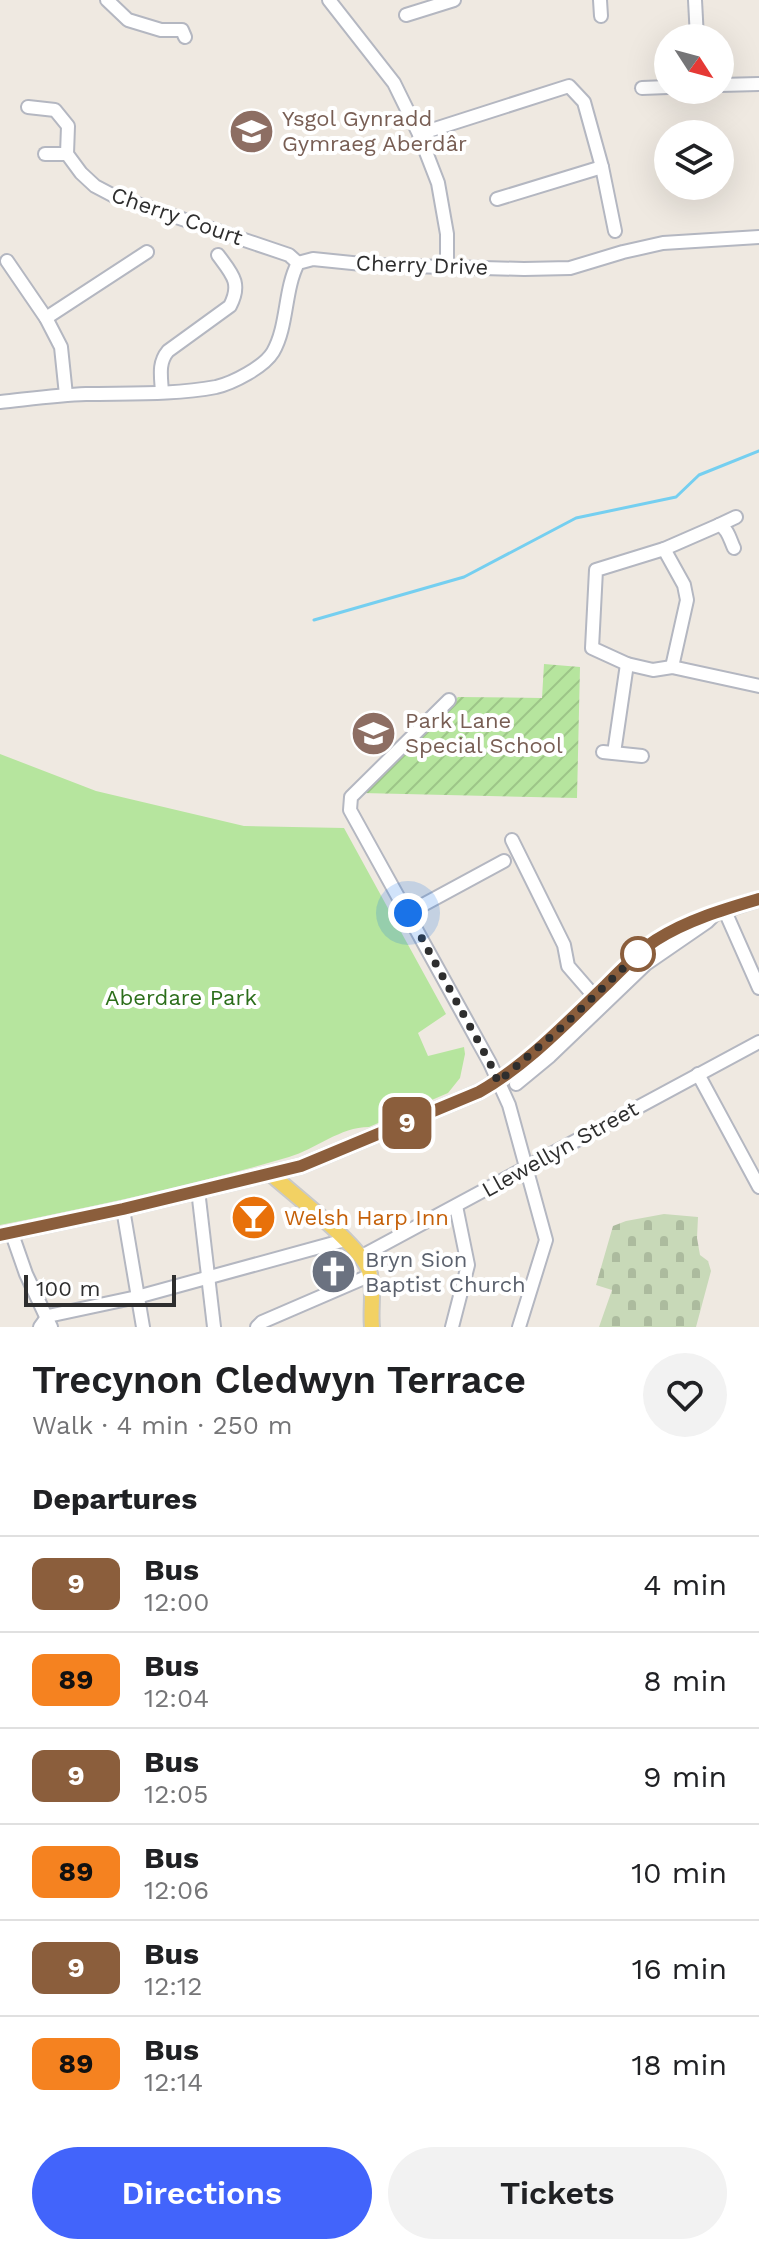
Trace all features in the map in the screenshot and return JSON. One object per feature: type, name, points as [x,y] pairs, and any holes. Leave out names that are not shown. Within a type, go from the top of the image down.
[{"type":"main road","points":[[6,1235],[272,1175],[367,1140],[479,1092],[536,1059],[594,996],[657,939],[719,911],[759,899]]},
{"type":"main road","points":[[272,1175],[362,1256],[371,1275],[372,1327]]},
{"type":"street","points":[[107,0],[128,20],[161,30],[182,30],[185,37]]},
{"type":"street","points":[[329,0],[394,83],[419,134],[438,183],[447,234],[447,267]]},
{"type":"street","points":[[406,15],[454,0]]},
{"type":"street","points":[[600,0],[601,16]]},
{"type":"street","points":[[695,0],[696,24]]},
{"type":"street","points":[[734,85],[759,84]]},
{"type":"street","points":[[419,134],[569,86],[584,102],[615,231]]},
{"type":"street","points":[[642,88],[654,88]]},
{"type":"street","points":[[28,107],[55,110],[68,126],[67,154],[45,154]]},
{"type":"street","name":"Cherry Court","points":[[67,154],[95,186],[114,196],[289,255],[298,263]]},
{"type":"street","points":[[497,199],[602,167]]},
{"type":"street","name":"Cherry Drive","points":[[298,263],[313,259],[372,265],[570,268],[663,243],[759,237]]},
{"type":"street","points":[[46,318],[130,256],[147,252]]},
{"type":"street","points":[[162,392],[161,363],[168,351],[221,314],[236,295],[237,285],[226,259]]},
{"type":"street","points":[[7,261],[46,318],[61,347],[66,395]]},
{"type":"street","points":[[0,402],[66,395],[217,387],[237,380],[272,353],[279,335],[291,276],[298,263]]},
{"type":"street","points":[[736,517],[664,549],[596,570],[592,648],[627,664],[653,670],[672,667],[759,686]]},
{"type":"street","points":[[719,525],[727,532],[734,548]]},
{"type":"street","points":[[664,549],[684,585],[687,600],[672,667]]},
{"type":"street","points":[[627,664],[608,752],[642,756]]},
{"type":"street","points":[[449,700],[351,797],[350,810],[490,1063],[509,1105],[546,1240],[519,1325],[534,1327]]},
{"type":"street","points":[[512,840],[564,945],[568,966],[594,996]]},
{"type":"street","points":[[408,913],[504,861]]},
{"type":"street","points":[[516,1084],[536,1059],[646,964],[719,911],[759,988]]},
{"type":"street","name":"Llewellyn Street","points":[[362,1256],[759,1042]]},
{"type":"street","points":[[698,1074],[759,1187]]},
{"type":"street","points":[[198,1190],[214,1327]]},
{"type":"street","points":[[452,1327],[468,1265],[456,1206]]},
{"type":"street","points":[[123,1209],[143,1327]]},
{"type":"street","points":[[6,1235],[46,1324]]},
{"type":"street","points":[[46,1324],[48,1316],[137,1297],[345,1240]]},
{"type":"street","points":[[257,1327],[262,1322],[371,1275]]},
{"type":"green space","points":[[544,664],[580,667],[577,798],[362,793],[458,697],[542,698]]},
{"type":"green space","name":"Aberdare Park","points":[[0,754],[96,791],[244,826],[344,828],[446,1014],[418,1033],[428,1056],[464,1047],[460,1078],[448,1093],[369,1127],[338,1134],[289,1157],[145,1194],[0,1225]]},
{"type":"green space","points":[[664,1214],[698,1217],[700,1255],[708,1261],[711,1271],[696,1327],[599,1327],[612,1290],[596,1285],[613,1226]]},
{"type":"waterway","points":[[314,620],[464,577],[576,518],[676,497],[699,475],[759,451]]},
{"type":"bus line","name":"9","points":[[0,1235],[272,1175],[367,1140],[479,1092],[498,1082],[531,1054],[657,939],[714,913],[759,899]]},
{"type":"place","name":"Ysgol Gynradd Gymraeg Aberdâr","points":[[251,131]]},
{"type":"place","name":"Park Lane Special School","points":[[374,733]]},
{"type":"place","name":"Welsh Harp Inn","points":[[253,1217]]},
{"type":"place","name":"Bryn Sion Baptist Church","points":[[334,1272]]},
{"type":"route","points":[[408,913],[498,1082],[561,1028],[638,954]]}]
